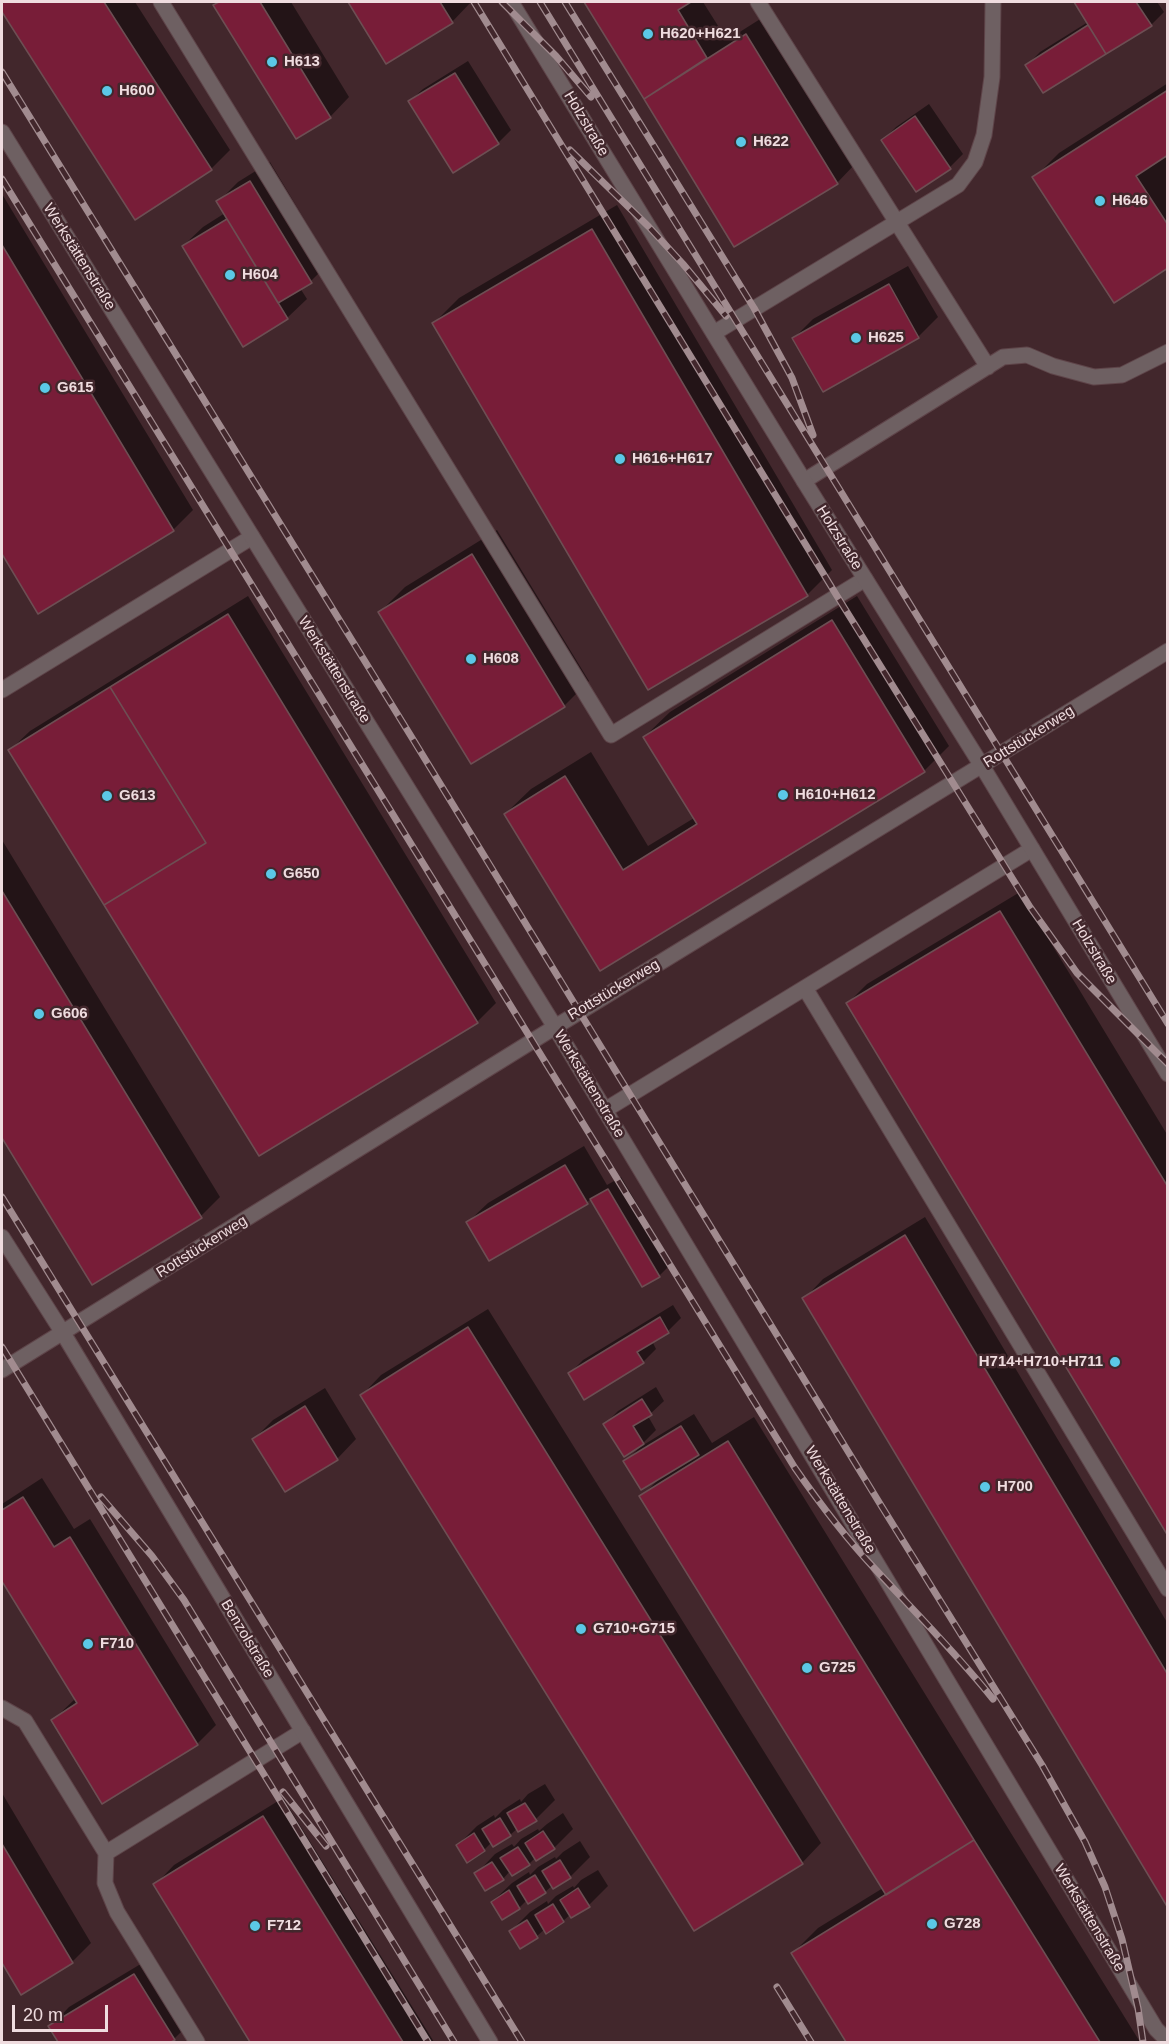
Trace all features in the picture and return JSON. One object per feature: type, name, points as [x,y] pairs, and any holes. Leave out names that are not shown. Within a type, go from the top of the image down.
[{"type":"street","points":[[161,2],[611,735],[865,579]]},
{"type":"street","name":"Holzstraße","points":[[511,2],[804,481],[982,765],[1167,1074]]},
{"type":"street","points":[[758,2],[988,367]]},
{"type":"street","points":[[714,333],[958,185],[975,162],[984,135],[992,77],[993,2]]},
{"type":"street","name":"Werkstättenstraße","points":[[2,132],[555,1027],[1150,2020],[1167,2041]]},
{"type":"street","points":[[804,481],[1003,357],[1028,355],[1053,366],[1094,378],[1122,375],[1167,352]]},
{"type":"street","points":[[2,690],[252,537]]},
{"type":"street","name":"Rottstückerweg","points":[[2,1370],[1167,651]]},
{"type":"street","points":[[605,1110],[1032,849]]},
{"type":"street","points":[[806,988],[1167,1589]]},
{"type":"street","name":"Benzolstraße","points":[[2,1237],[63,1333],[490,2043]]},
{"type":"street","points":[[2,1708],[25,1721],[106,1853],[105,1883],[117,1912],[197,2043]]},
{"type":"street","points":[[106,1853],[303,1731]]},
{"type":"building","name":"H600","points":[[2,2],[104,2],[212,170],[135,220],[2,12]]},
{"type":"building","name":"H613","points":[[219,2],[260,2],[331,118],[296,139],[213,5]]},
{"type":"building","points":[[348,2],[440,2],[453,23],[386,64]]},
{"type":"building","name":"H620+H621","points":[[584,2],[691,2],[678,10],[707,58],[644,99]]},
{"type":"building","points":[[1074,2],[1136,2],[1152,26],[1106,54]]},
{"type":"building","points":[[1088,25],[1106,54],[1043,93],[1025,65]]},
{"type":"building","name":"H622","points":[[746,34],[838,184],[734,247],[644,99]]},
{"type":"building","points":[[455,73],[499,144],[453,173],[408,101]]},
{"type":"building","name":"H646","points":[[1168,90],[1168,155],[1136,176],[1168,225],[1168,268],[1114,303],[1032,177]]},
{"type":"building","points":[[915,116],[951,169],[916,192],[881,140]]},
{"type":"building","name":"H604","points":[[250,181],[312,283],[278,303],[216,201]]},
{"type":"building","name":"H604","points":[[227,219],[288,319],[243,347],[182,246]]},
{"type":"building","name":"H616+H617","points":[[592,229],[808,596],[648,690],[432,323]]},
{"type":"building","name":"G615","points":[[2,245],[174,531],[38,614],[2,554]]},
{"type":"building","name":"H625","points":[[889,284],[919,338],[823,392],[792,338]]},
{"type":"building","name":"H608","points":[[472,554],[565,707],[471,764],[378,612]]},
{"type":"building","name":"G650","points":[[228,614],[478,1023],[259,1156],[104,905],[206,843],[110,687]]},
{"type":"building","name":"H610+H612","points":[[832,620],[925,772],[600,971],[504,814],[565,776],[623,870],[697,824],[643,737]]},
{"type":"building","name":"G613","points":[[110,687],[206,843],[104,905],[8,750]]},
{"type":"building","name":"G606","points":[[2,891],[202,1218],[92,1285],[2,1138]]},
{"type":"building","name":"H714+H710+H711","points":[[1000,911],[1168,1187],[1168,1536],[846,1003]]},
{"type":"building","points":[[565,1165],[588,1204],[489,1261],[466,1222]]},
{"type":"building","points":[[608,1189],[660,1277],[642,1287],[590,1199]]},
{"type":"building","name":"H700","points":[[905,1235],[1168,1675],[1168,1908],[802,1298]]},
{"type":"building","points":[[660,1317],[669,1333],[637,1352],[644,1363],[584,1400],[568,1373]]},
{"type":"building","name":"G710+G715","points":[[468,1327],[803,1864],[694,1931],[360,1395]]},
{"type":"building","points":[[642,1399],[652,1415],[633,1426],[644,1444],[624,1457],[603,1424]]},
{"type":"building","points":[[305,1406],[338,1460],[285,1492],[252,1439]]},
{"type":"building","points":[[681,1426],[699,1455],[641,1490],[623,1461]]},
{"type":"building","name":"G725","points":[[728,1441],[974,1840],[886,1895],[639,1496]]},
{"type":"building","name":"F710","points":[[23,1497],[54,1547],[70,1537],[198,1745],[102,1804],[51,1720],[77,1703],[2,1584],[2,1510]]},
{"type":"building","points":[[525,1803],[537,1821],[518,1832],[507,1813]]},
{"type":"building","name":"F712","points":[[263,1816],[403,2042],[250,2042],[153,1884]]},
{"type":"building","points":[[500,1818],[511,1836],[493,1847],[482,1829]]},
{"type":"building","points":[[543,1831],[555,1849],[536,1861],[525,1843]]},
{"type":"building","points":[[474,1833],[485,1851],[467,1863],[456,1845]]},
{"type":"building","name":"G728","points":[[974,1840],[1100,2042],[846,2042],[791,1953]]},
{"type":"building","points":[[2,1844],[73,1963],[21,1995],[2,1963]]},
{"type":"building","points":[[518,1847],[530,1865],[512,1876],[500,1858]]},
{"type":"building","points":[[560,1860],[571,1878],[553,1889],[542,1871]]},
{"type":"building","points":[[492,1862],[504,1880],[485,1891],[474,1873]]},
{"type":"building","points":[[535,1875],[546,1893],[528,1904],[517,1886]]},
{"type":"building","points":[[578,1888],[590,1907],[571,1918],[560,1900]]},
{"type":"building","points":[[509,1890],[520,1909],[502,1920],[491,1902]]},
{"type":"building","points":[[553,1904],[564,1922],[546,1934],[535,1915]]},
{"type":"building","points":[[527,1920],[538,1938],[520,1949],[509,1931]]},
{"type":"building","points":[[134,1974],[175,2040],[171,2042],[58,2042],[48,2026]]},
{"type":"railway","points":[[474,2],[1030,907],[1077,973],[1168,1064]]},
{"type":"railway","points":[[502,2],[556,56],[591,97]]},
{"type":"railway","points":[[540,2],[1168,1024]]},
{"type":"railway","points":[[565,2],[754,308],[792,378],[813,435]]},
{"type":"railway","points":[[2,72],[1042,1765],[1085,1842],[1105,1887],[1122,1939],[1138,2008],[1143,2042]]},
{"type":"railway","points":[[570,150],[649,227],[726,316]]},
{"type":"railway","points":[[2,179],[795,1468],[854,1545],[993,1699]]},
{"type":"railway","points":[[2,1197],[522,2042]]},
{"type":"railway","points":[[2,1347],[428,2042]]},
{"type":"railway","points":[[101,1497],[152,1556],[184,1600],[454,2042]]},
{"type":"railway","points":[[283,1792],[326,1846]]},
{"type":"railway","points":[[777,1987],[811,2042]]},
{"type":"place","name":"H620+H621","points":[[648,34]]},
{"type":"place","name":"H613","points":[[272,62]]},
{"type":"place","name":"H600","points":[[107,91]]},
{"type":"place","name":"H622","points":[[741,142]]},
{"type":"place","name":"H646","points":[[1100,201]]},
{"type":"place","name":"H604","points":[[230,275]]},
{"type":"place","name":"H625","points":[[856,338]]},
{"type":"place","name":"G615","points":[[45,388]]},
{"type":"place","name":"H616+H617","points":[[620,459]]},
{"type":"place","name":"H608","points":[[471,659]]},
{"type":"place","name":"H610+H612","points":[[783,795]]},
{"type":"place","name":"G613","points":[[107,796]]},
{"type":"place","name":"G650","points":[[271,874]]},
{"type":"place","name":"G606","points":[[39,1014]]},
{"type":"place","name":"H714+H710+H711","points":[[1115,1362]]},
{"type":"place","name":"H700","points":[[985,1487]]},
{"type":"place","name":"G710+G715","points":[[581,1629]]},
{"type":"place","name":"F710","points":[[88,1644]]},
{"type":"place","name":"G725","points":[[807,1668]]},
{"type":"place","name":"G728","points":[[932,1924]]},
{"type":"place","name":"F712","points":[[255,1926]]}]
